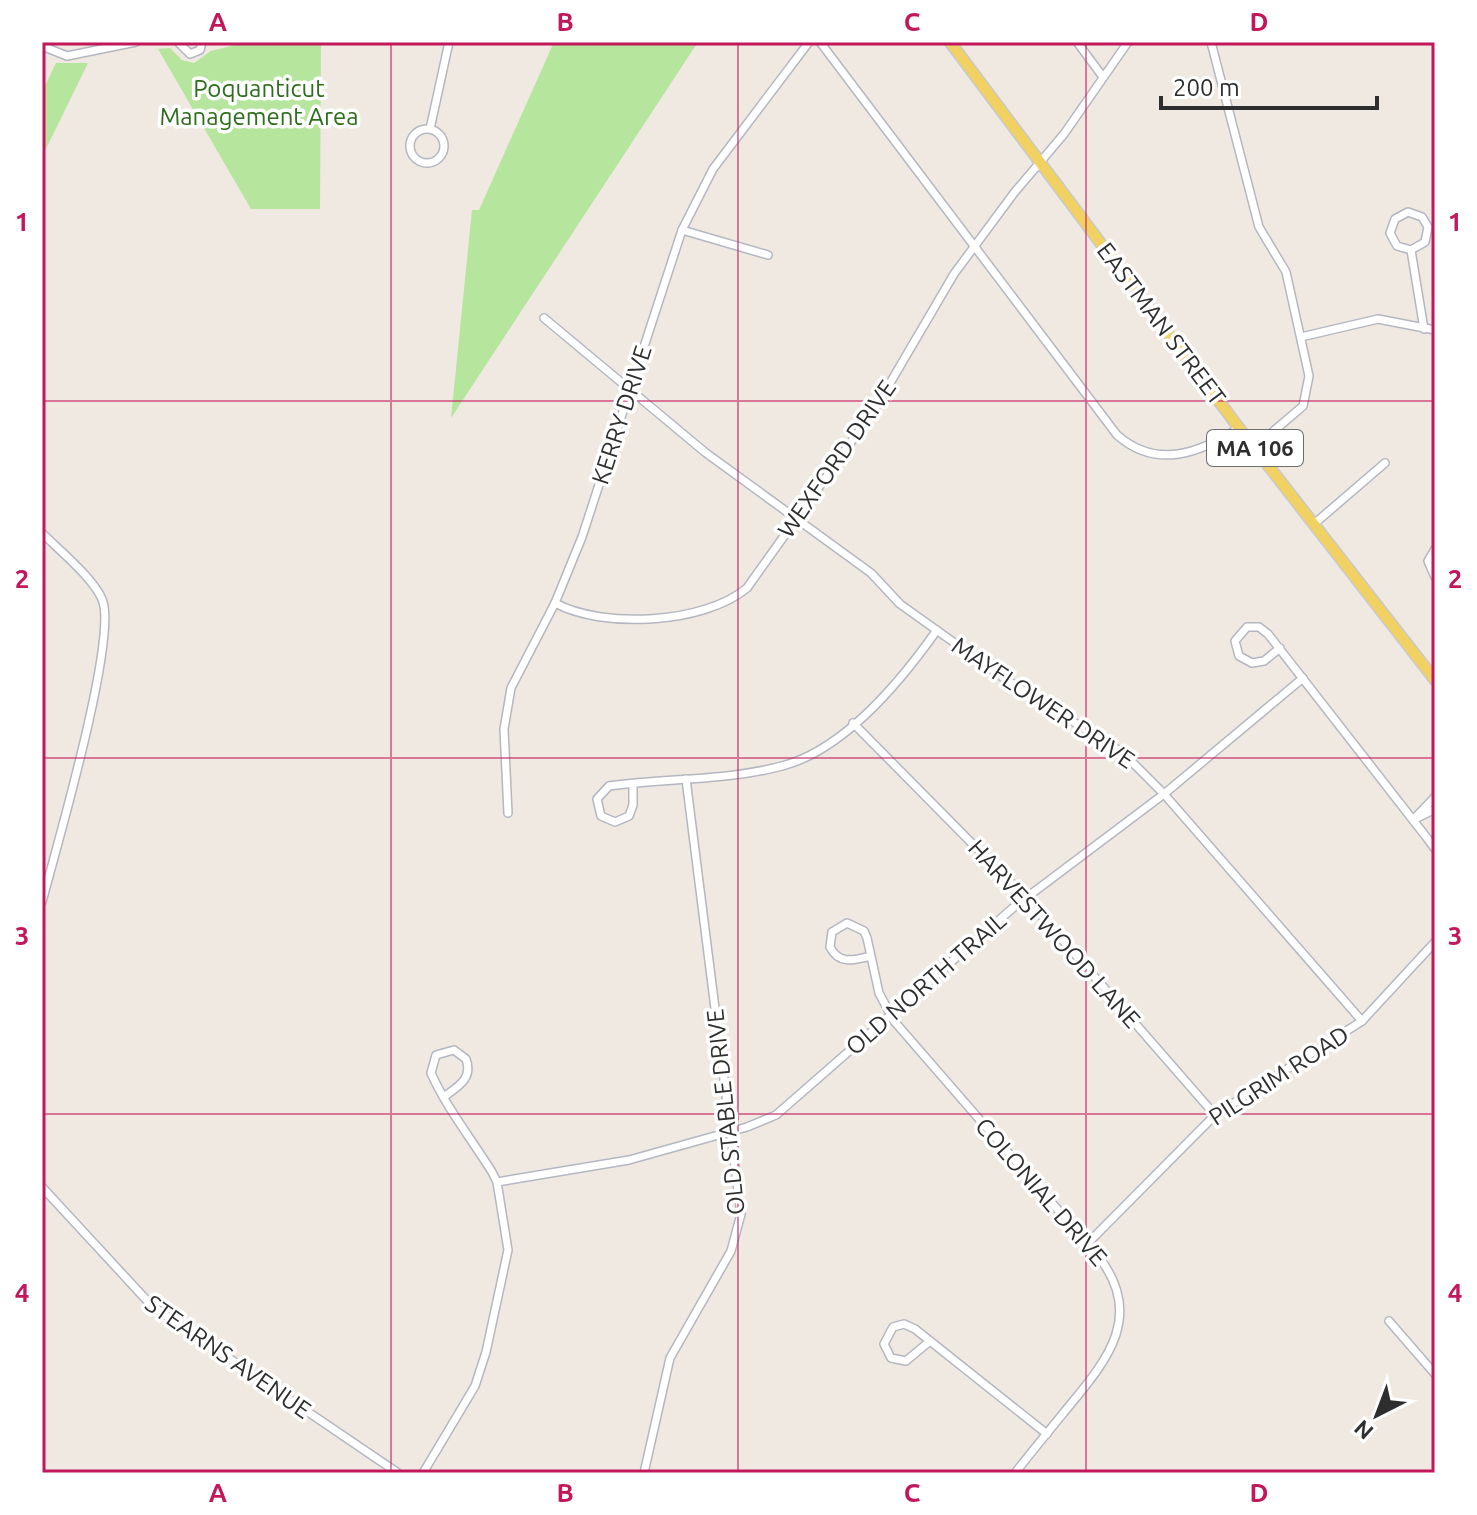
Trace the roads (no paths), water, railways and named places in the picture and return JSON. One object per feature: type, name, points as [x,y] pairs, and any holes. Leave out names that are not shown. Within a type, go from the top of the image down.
[{"type":"main road","name":"EASTMAN STREET","points":[[950,42],[1239,428],[1435,680]]},
{"type":"street","points":[[42,46],[67,56],[136,42]]},
{"type":"street","points":[[178,42],[190,54],[200,50],[202,42]]},
{"type":"street","points":[[430,129],[449,42]]},
{"type":"street","name":"KERRY DRIVE","points":[[508,813],[504,747],[508,701],[521,665],[555,603],[582,537],[682,230],[713,169],[809,42]]},
{"type":"street","points":[[820,42],[1104,420],[1124,441],[1151,454],[1179,456],[1208,448],[1239,428]]},
{"type":"street","points":[[1077,42],[1103,77]]},
{"type":"street","name":"WEXFORD DRIVE","points":[[555,603],[589,617],[613,619],[690,613],[718,607],[747,588],[876,407],[930,312],[974,247],[1128,42]]},
{"type":"street","points":[[1211,42],[1259,227],[1284,266],[1310,383],[1306,400],[1291,418],[1255,447]]},
{"type":"street","points":[[430,129],[440,135],[443,151],[436,160],[426,163],[415,159],[409,144],[419,131],[430,129]]},
{"type":"street","points":[[1408,212],[1422,217],[1428,231],[1425,242],[1411,250],[1397,246],[1390,233],[1395,219],[1408,212]]},
{"type":"street","points":[[682,230],[768,255]]},
{"type":"street","points":[[1411,250],[1424,329]]},
{"type":"street","name":"MAYFLOWER DRIVE","points":[[544,318],[795,519],[865,568],[900,604],[1005,679],[1110,743],[1164,794],[1362,1021]]},
{"type":"street","points":[[1301,337],[1378,319],[1435,330]]},
{"type":"street","points":[[1314,524],[1385,463]]},
{"type":"street","points":[[42,533],[100,594],[105,619],[79,759],[42,902]]},
{"type":"street","points":[[1435,549],[1428,561],[1435,577]]},
{"type":"street","points":[[1280,648],[1264,661],[1252,663],[1239,656],[1235,641],[1241,631],[1255,626],[1266,631],[1280,648],[1435,849]]},
{"type":"street","points":[[633,784],[633,805],[629,816],[619,822],[604,819],[596,806],[600,792],[609,786],[686,779],[794,763],[827,746],[853,723],[907,672],[937,630]]},
{"type":"street","name":"OLD NORTH TRAIL","points":[[497,1182],[615,1163],[731,1132],[776,1115],[1025,897],[1164,794],[1303,678]]},
{"type":"street","name":"HARVESTWOOD LANE","points":[[853,723],[1025,897],[1215,1115]]},
{"type":"street","name":"OLD STABLE DRIVE","points":[[644,1473],[675,1343],[737,1239],[741,1214],[686,779]]},
{"type":"street","points":[[1413,820],[1435,797]]},
{"type":"street","points":[[1413,820],[1435,809]]},
{"type":"street","name":"COLONIAL DRIVE","points":[[871,956],[849,961],[836,956],[829,943],[834,929],[843,923],[858,925],[866,934],[871,956],[879,993],[890,1016],[1088,1243],[1115,1283],[1118,1330],[1104,1363],[1015,1473]]},
{"type":"street","name":"PILGRIM ROAD","points":[[1088,1243],[1215,1115],[1362,1021],[1435,942]]},
{"type":"street","points":[[423,1473],[475,1386],[486,1352],[508,1250],[497,1182],[432,1076],[431,1065],[439,1052],[450,1049],[464,1055],[469,1071],[463,1082],[445,1096]]},
{"type":"street","name":"STEARNS AVENUE","points":[[42,1187],[152,1306],[398,1473]]},
{"type":"street","points":[[1389,1321],[1435,1374]]},
{"type":"street","points":[[930,1341],[906,1361],[891,1358],[884,1344],[889,1329],[900,1324],[912,1326],[1047,1434]]},
{"type":"park label","name":"Poquanticut Management Area","points":[[259,103]]}]
